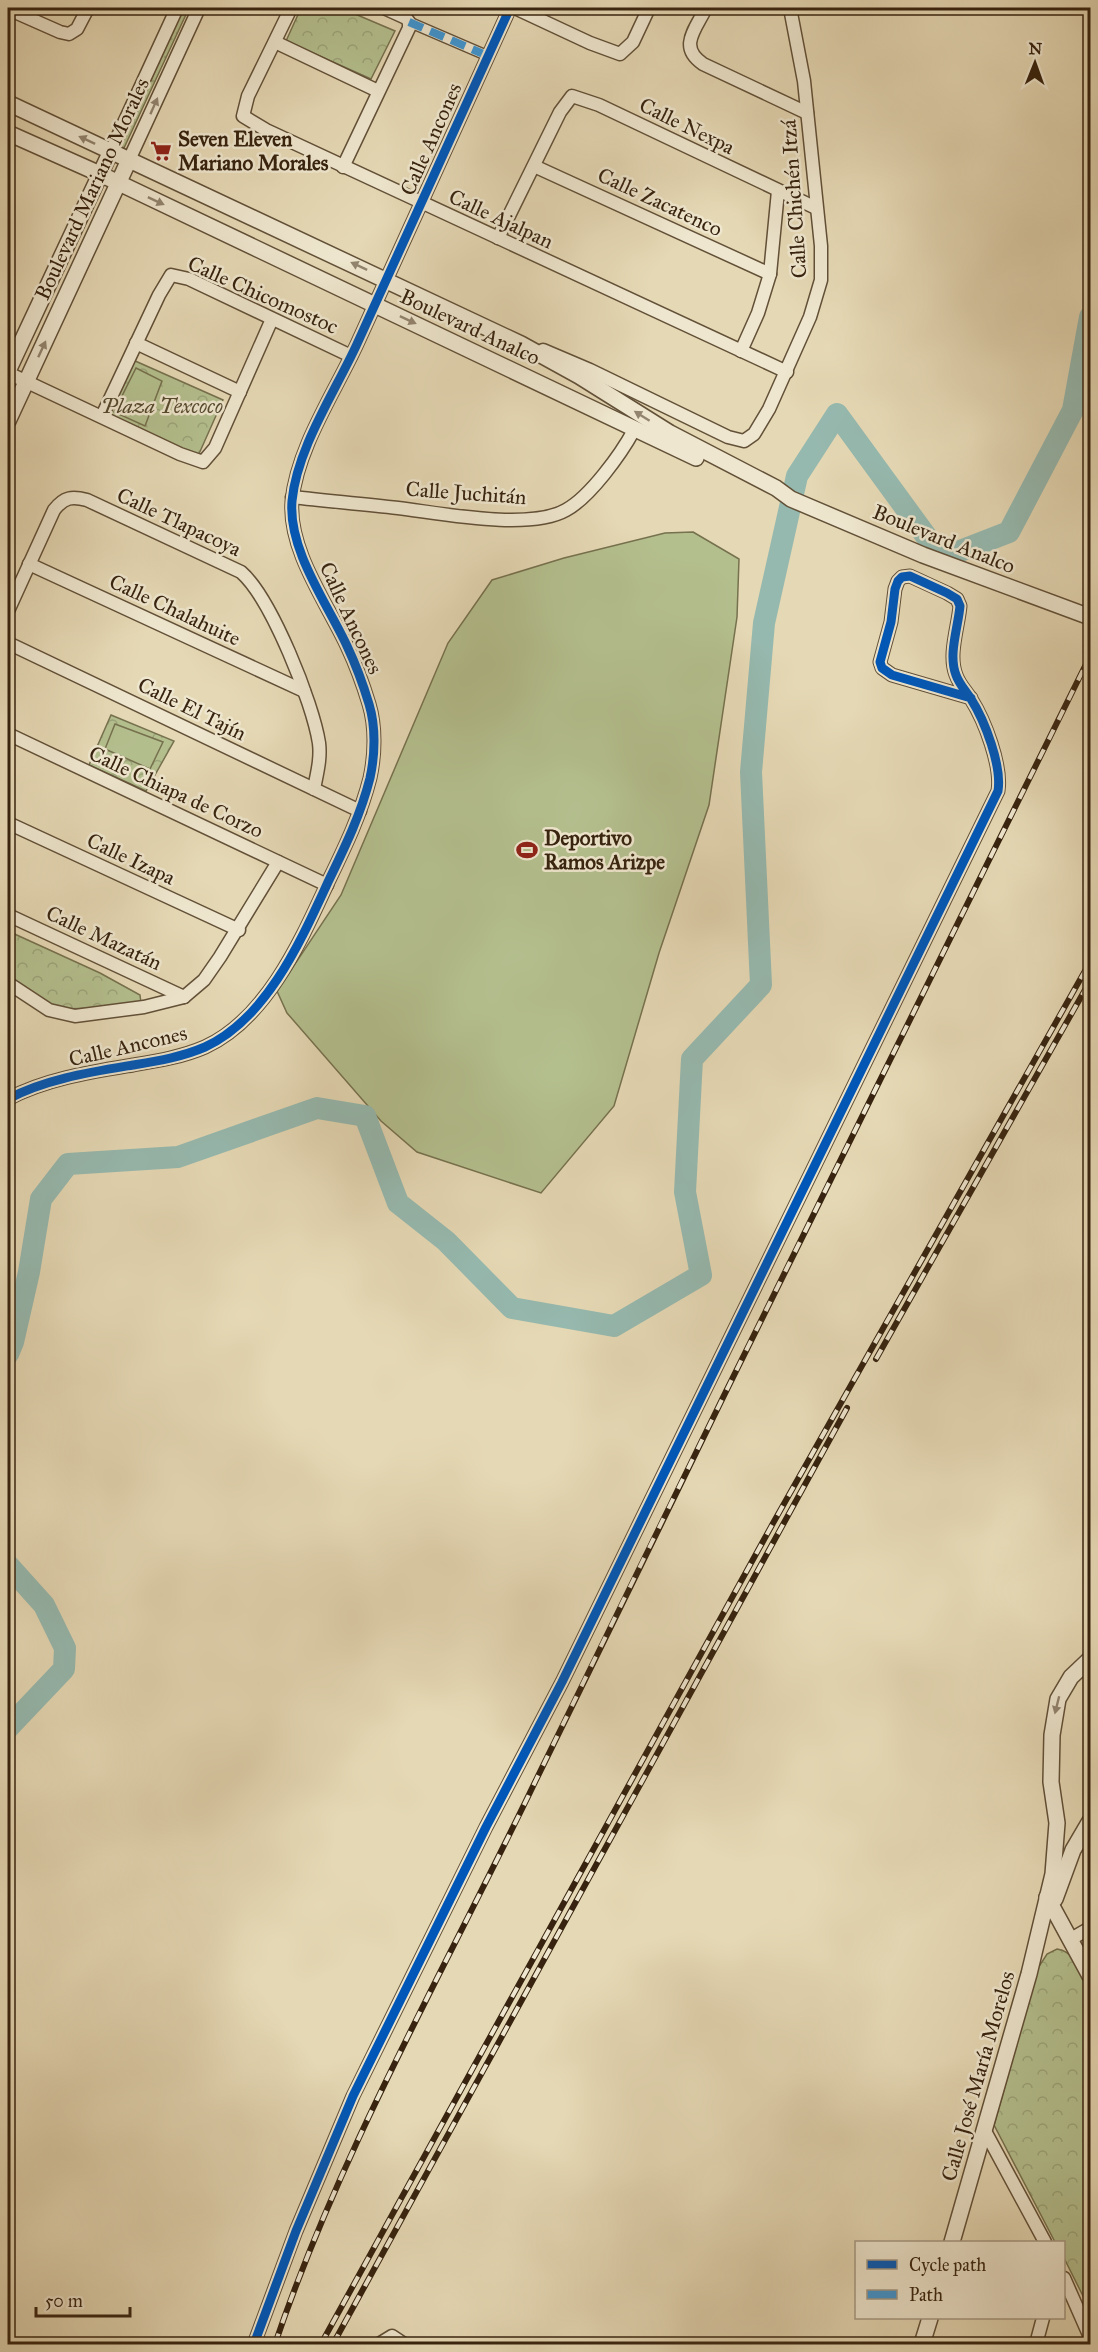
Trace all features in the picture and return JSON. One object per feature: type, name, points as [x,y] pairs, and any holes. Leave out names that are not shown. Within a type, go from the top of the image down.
[{"type":"street","points":[[8,9],[69,34],[77,29],[88,8]]},
{"type":"street","name":"Boulevard Mariano Morales","points":[[8,372],[177,8]]},
{"type":"street","name":"Boulevard Mariano Morales","points":[[8,421],[199,8]]},
{"type":"street","name":"Calle Ajalpan","points":[[291,8],[248,96],[243,116],[266,130],[343,167],[787,372]]},
{"type":"street","points":[[384,8],[406,18],[409,22],[488,56]]},
{"type":"street","points":[[513,8],[620,54],[633,42],[649,8]]},
{"type":"street","name":"Calle Ancones","points":[[13,1096],[92,1072],[181,1056],[208,1046],[232,1030],[251,1012],[280,975],[327,885],[360,811],[370,775],[374,744],[372,714],[363,684],[347,646],[307,568],[295,536],[291,516],[292,497],[302,460],[422,204],[488,56],[513,8]]},
{"type":"street","points":[[706,8],[690,44],[689,52],[694,58],[807,112]]},
{"type":"street","name":"Calle Chichén Itzá","points":[[744,441],[760,427],[787,372],[810,316],[821,280],[822,261],[803,72],[787,9]]},
{"type":"street","points":[[343,167],[404,39],[409,22]]},
{"type":"street","points":[[274,42],[378,91]]},
{"type":"street","name":"Calle Nexpa","points":[[498,238],[560,112],[572,96],[599,105],[778,191]]},
{"type":"street","name":"Boulevard Analco","points":[[8,103],[521,344],[579,376],[670,433],[776,488],[788,497]]},
{"type":"street","name":"Boulevard Analco","points":[[8,133],[100,174],[762,489],[788,497],[923,555],[1090,617]]},
{"type":"street","name":"Calle Zacatenco","points":[[534,166],[770,274]]},
{"type":"street","points":[[741,351],[758,313],[770,274],[778,191],[816,208]]},
{"type":"street","name":"Calle Chicomostoc","points":[[102,416],[159,295],[171,275],[189,279],[351,356]]},
{"type":"street","points":[[8,372],[180,454],[203,462],[215,448],[272,319]]},
{"type":"street","points":[[136,343],[240,392]]},
{"type":"street","name":"Boulevard Analco","points":[[521,344],[547,351],[728,437],[744,441]]},
{"type":"street","name":"Calle Juchitán","points":[[292,497],[496,519],[547,517],[566,510],[578,501],[609,467],[634,430]]},
{"type":"street","name":"Calle Tlapacoya","points":[[8,611],[54,510],[61,502],[76,497],[87,500],[241,572],[250,580],[268,608],[304,691],[316,726],[319,766],[314,789]]},
{"type":"street","name":"Calle Chalahuite","points":[[30,564],[304,691]]},
{"type":"street","points":[[254,2344],[296,2231],[353,2096],[486,1827],[562,1682],[991,807],[1000,781],[988,736],[971,698],[961,685],[954,665],[960,606],[957,599],[918,579],[910,576],[902,577],[895,589],[891,622],[880,662],[882,668],[892,675],[971,698]]},
{"type":"street","name":"Calle El Tajín","points":[[8,643],[360,811]]},
{"type":"street","name":"Calle Chiapa de Corzo","points":[[8,734],[327,885]]},
{"type":"street","name":"Calle Izapa","points":[[8,823],[239,930]]},
{"type":"street","points":[[8,983],[49,1010],[75,1016],[144,1006],[184,997],[204,980],[239,930],[278,862]]},
{"type":"street","name":"Calle Mazatán","points":[[8,915],[184,997]]},
{"type":"street","points":[[8,1084],[13,1096]]},
{"type":"street","name":"Calle José María Morelos","points":[[1050,1901],[1057,1835],[1051,1782],[1052,1735],[1056,1708],[1058,1699],[1071,1677],[1090,1659]]},
{"type":"street","name":"Calle José María Morelos","points":[[952,2241],[1043,1920],[1073,1850],[1090,1821]]},
{"type":"street","points":[[1050,1901],[1090,1976]]},
{"type":"street","points":[[1071,1939],[1090,1928]]},
{"type":"street","points":[[985,2131],[1044,2241]]},
{"type":"street","points":[[1065,2280],[1090,2337]]},
{"type":"street","points":[[922,2344],[930,2319]]},
{"type":"street","points":[[1036,2344],[1043,2319]]},
{"type":"street","points":[[380,2344],[392,2336],[404,2344]]},
{"type":"green space","points":[[182,8],[189,8],[124,148],[118,150],[121,139]]},
{"type":"green space","points":[[301,8],[341,8],[395,31],[371,79],[286,41]]},
{"type":"green space","name":"Plaza Texcoco","points":[[133,360],[223,400],[198,456],[105,414]]},
{"type":"green space","points":[[136,368],[162,381],[145,426],[114,412]]},
{"type":"green space","name":"Deportivo Ramos Arizpe","points":[[693,532],[739,559],[737,617],[709,805],[659,953],[614,1106],[541,1193],[417,1152],[381,1121],[287,1013],[277,991],[341,895],[448,643],[492,580],[564,558],[665,533]]},
{"type":"green space","points":[[111,715],[174,741],[146,791],[89,765]]},
{"type":"green space","points":[[115,724],[163,742],[150,769],[105,749]]},
{"type":"green space","points":[[8,931],[100,973],[140,995],[141,1003],[107,1008],[56,1009],[8,978]]},
{"type":"green space","points":[[1057,1949],[1069,1954],[1081,1971],[1090,1991],[1090,2310],[1065,2260],[1065,2241],[1054,2241],[994,2125],[1038,1968],[1047,1954]]},
{"type":"waterway","points":[[8,1354],[13,1342],[29,1272],[41,1199],[68,1164],[178,1157],[317,1108],[365,1116],[398,1203],[446,1241],[512,1308],[614,1326],[701,1275],[685,1192],[692,1059],[761,985],[751,772],[764,623],[797,476],[837,414],[942,558],[1009,532],[1073,410],[1090,317]]},
{"type":"waterway","points":[[8,1565],[44,1605],[65,1648],[64,1669],[8,1728]]},
{"type":"railway","points":[[275,2344],[331,2200],[363,2129],[1090,656]]},
{"type":"railway","points":[[321,2344],[772,1525],[1090,962]]},
{"type":"railway","points":[[876,1359],[1090,981]]},
{"type":"railway","points":[[333,2344],[847,1408]]},
{"type":"marked path","points":[[409,22],[488,56]]},
{"type":"cycle path","points":[[8,1099],[37,1086],[69,1077],[187,1053],[205,1047],[227,1034],[265,997],[295,951],[341,855],[370,778],[374,751],[373,722],[367,697],[353,660],[302,557],[292,520],[295,481],[318,421],[357,344],[510,8]]},
{"type":"cycle path","points":[[254,2344],[296,2231],[353,2096],[486,1827],[562,1682],[998,791],[999,781],[995,757],[987,731],[971,699],[969,696],[959,681],[954,667],[953,650],[960,606],[957,599],[910,576],[902,577],[895,589],[891,622],[880,662],[882,668],[892,675],[971,698]]},
{"type":"place","name":"Seven Eleven Mariano Morales","points":[[161,151]]},
{"type":"place","name":"Deportivo Ramos Arizpe","points":[[527,850]]}]
